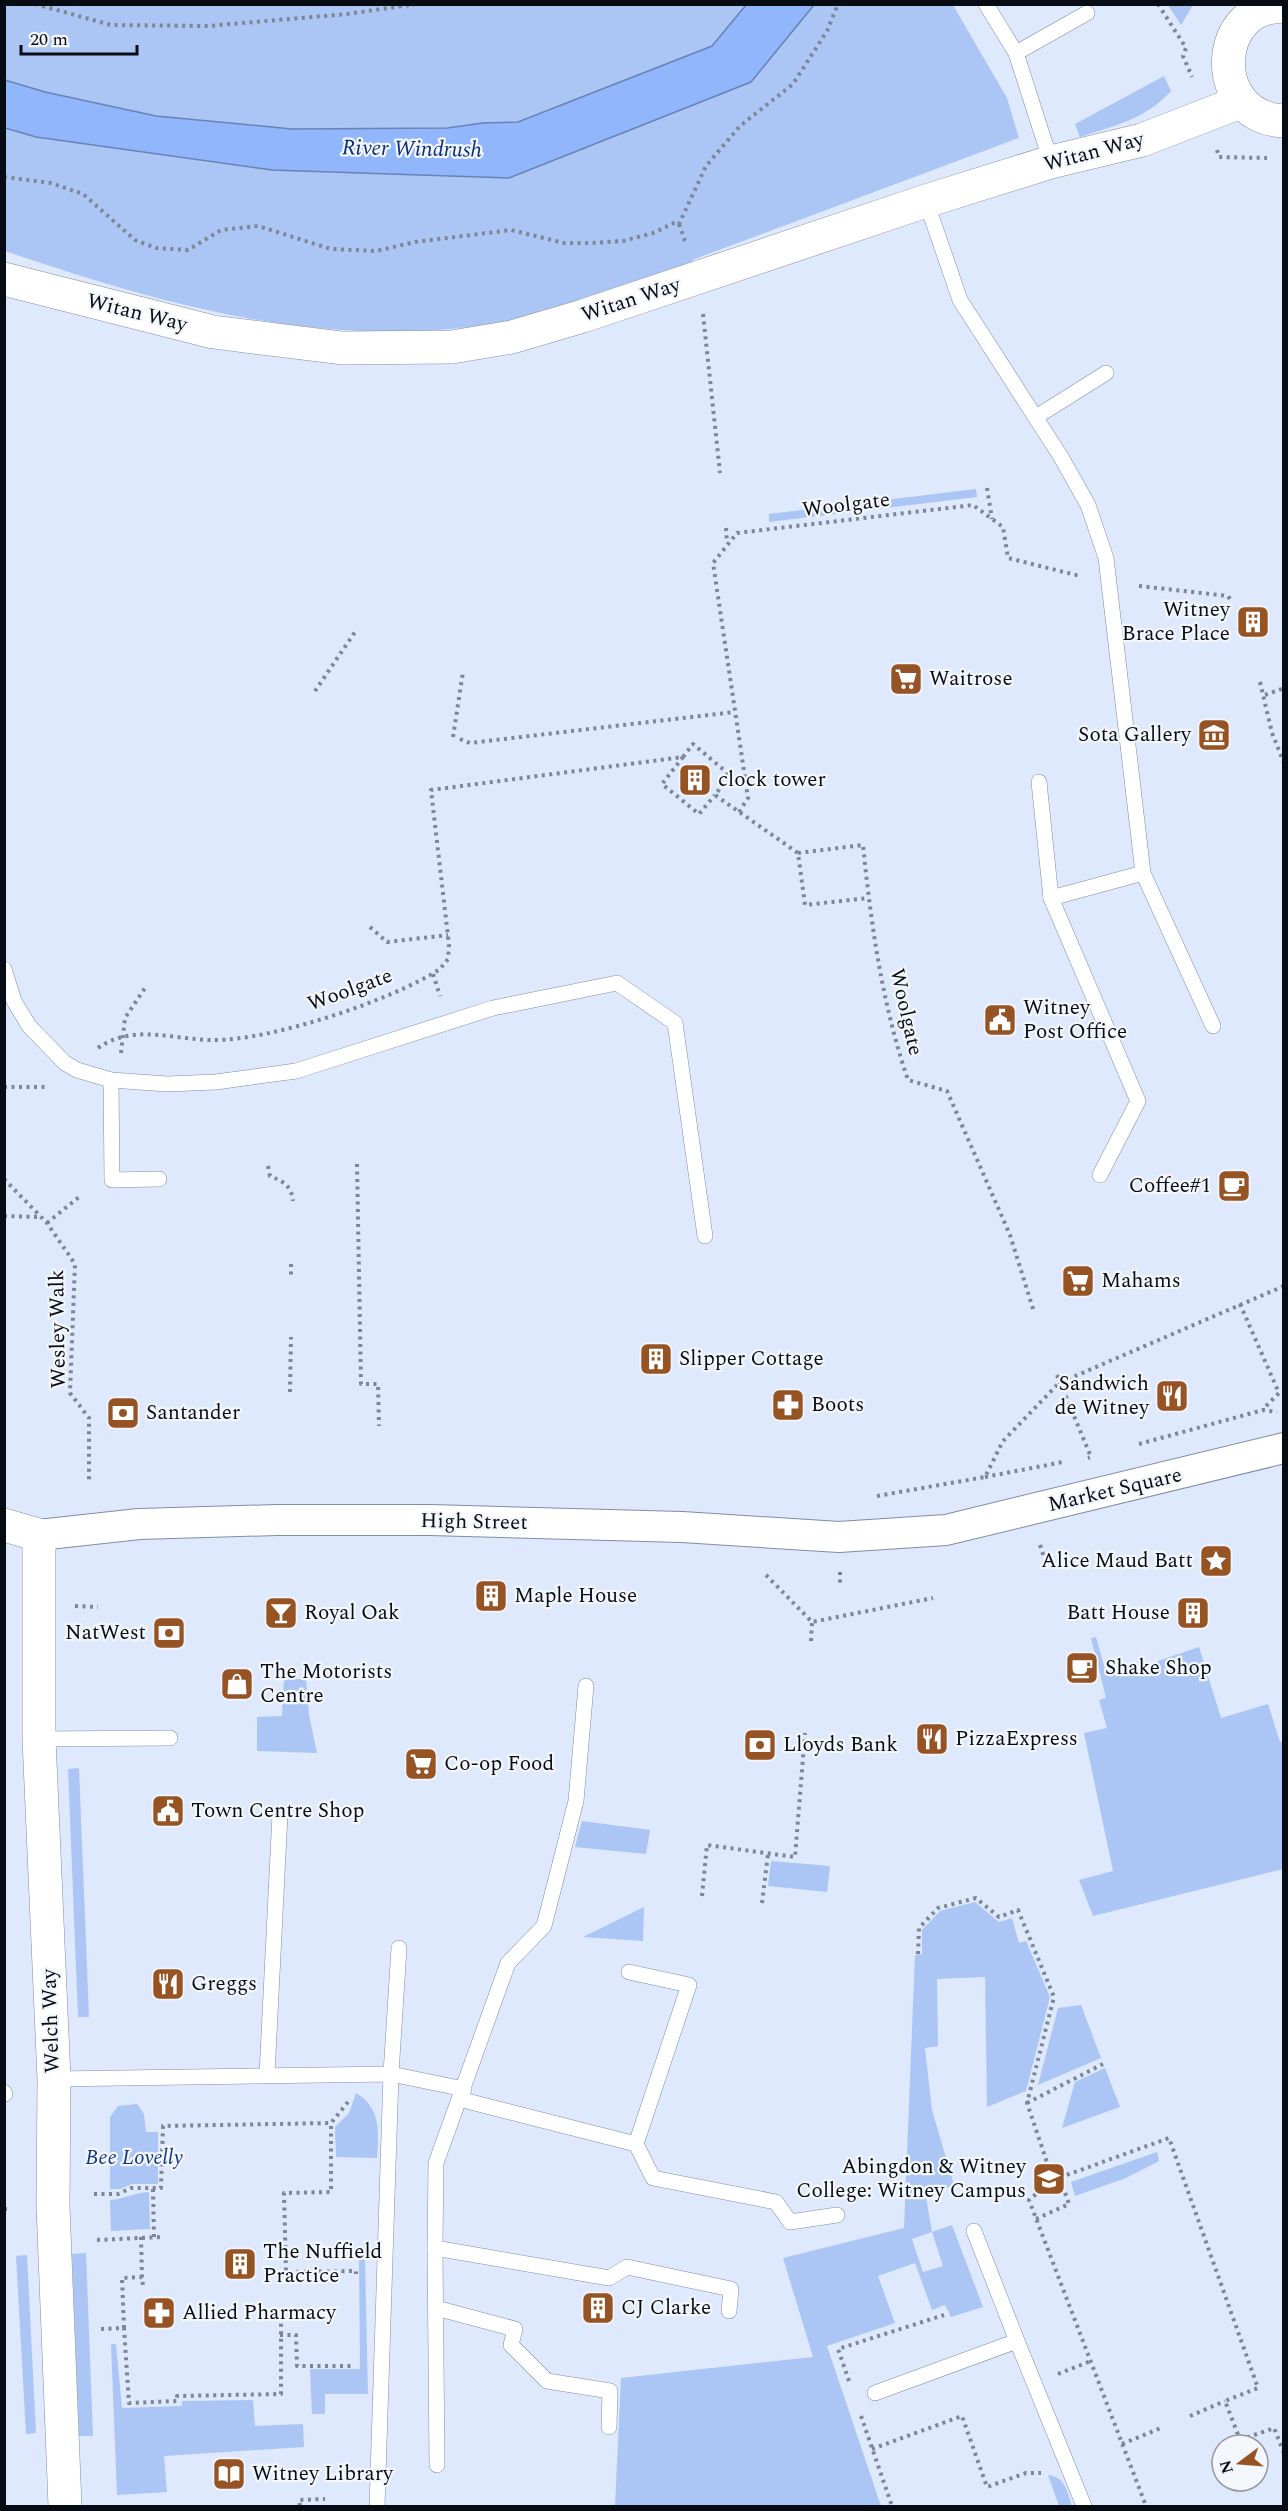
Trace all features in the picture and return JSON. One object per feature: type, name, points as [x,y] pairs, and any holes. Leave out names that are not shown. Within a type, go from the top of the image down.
[{"type":"street","points":[[1284,7],[1261,11],[1245,22],[1234,36],[1227,54],[1227,73],[1240,102],[1262,117],[1284,121]]},
{"type":"street","name":"Witan Way","points":[[4,279],[213,332],[342,348],[452,347],[512,336],[583,316],[926,201],[1051,162],[1143,140],[1240,102]]},
{"type":"street","name":"Market Square","points":[[946,1530],[1284,1448]]},
{"type":"street","name":"High Street","points":[[4,1525],[39,1534],[139,1524],[277,1520],[430,1520],[658,1527],[839,1537],[946,1530]]},
{"type":"street","name":"Welch Way","points":[[39,1534],[39,1739],[54,2079],[53,2206],[65,2506]]},
{"type":"lane","points":[[986,4],[1016,53],[1051,162]]},
{"type":"lane","points":[[1016,53],[1087,13]]},
{"type":"lane","points":[[926,201],[960,300],[1036,417],[1088,505],[1106,558],[1143,873],[1213,1026]]},
{"type":"lane","points":[[1036,417],[1106,373]]},
{"type":"lane","points":[[1039,782],[1050,898],[1138,1101],[1100,1175]]},
{"type":"lane","points":[[1050,898],[1143,873]]},
{"type":"lane","points":[[4,969],[14,1001],[29,1026],[55,1054],[77,1070],[114,1080],[167,1084],[216,1082],[296,1071],[493,1008],[617,983],[675,1023],[705,1236]]},
{"type":"lane","points":[[114,1080],[112,1180],[159,1179]]},
{"type":"lane","points":[[437,2465],[436,2163],[508,1963],[543,1926],[576,1801],[586,1686]]},
{"type":"lane","points":[[39,1739],[170,1738]]},
{"type":"lane","points":[[267,2075],[280,1814]]},
{"type":"lane","points":[[376,2506],[391,2074],[399,1948]]},
{"type":"lane","points":[[629,1972],[689,1985],[636,2144],[653,2178],[776,2202],[790,2222],[837,2215]]},
{"type":"lane","points":[[54,2079],[391,2074],[636,2144]]},
{"type":"lane","points":[[974,2231],[1084,2506]]},
{"type":"lane","points":[[435,2248],[609,2278],[627,2267],[731,2289],[729,2311]]},
{"type":"lane","points":[[436,2308],[515,2329],[511,2345],[547,2381],[610,2391],[609,2427]]},
{"type":"lane","points":[[875,2393],[1017,2340]]},
{"type":"path","points":[[35,4],[111,25],[197,26],[347,14],[416,4]]},
{"type":"path","points":[[4,177],[51,183],[83,194],[135,240],[167,248],[189,250],[221,230],[258,226],[331,249],[376,251],[415,242],[511,230],[564,243],[602,243],[653,233],[676,222],[679,224],[706,166],[740,126],[793,84],[827,32],[838,4]]},
{"type":"path","points":[[1158,4],[1186,48],[1183,56],[1206,115],[1219,157],[1250,155],[1272,159]]},
{"type":"path","points":[[699,278],[720,473]]},
{"type":"path","points":[[987,488],[992,519],[1003,527],[1008,558],[1084,577]]},
{"type":"path","name":"Woolgate","points":[[734,712],[713,563],[737,532],[974,505],[992,519]]},
{"type":"path","points":[[726,528],[727,544]]},
{"type":"path","points":[[1139,586],[1228,596],[1230,599]]},
{"type":"path","points":[[315,691],[357,629]]},
{"type":"path","points":[[453,737],[463,672]]},
{"type":"path","points":[[1260,682],[1265,695],[1272,733],[1284,763]]},
{"type":"path","points":[[1265,695],[1284,688]]},
{"type":"path","points":[[460,739],[470,743],[734,712],[748,798],[739,812]]},
{"type":"path","points":[[693,744],[730,775],[699,814],[662,784],[683,757],[693,744]]},
{"type":"path","name":"Woolgate","points":[[95,1050],[111,1039],[138,1033],[214,1040],[273,1031],[360,1006],[440,969],[448,959],[448,935],[431,790],[683,757]]},
{"type":"path","points":[[714,795],[798,853],[805,905],[868,898]]},
{"type":"path","name":"Woolgate","points":[[798,853],[863,845],[868,898],[892,1034],[908,1080],[947,1091],[1010,1234],[1034,1312]]},
{"type":"path","points":[[370,927],[387,942],[448,935]]},
{"type":"path","points":[[114,1080],[124,1035],[125,1018],[146,988]]},
{"type":"path","points":[[4,1087],[47,1087]]},
{"type":"path","points":[[357,1164],[361,1384],[378,1384],[378,1426]]},
{"type":"path","points":[[268,1166],[270,1176],[286,1183],[290,1188],[293,1201]]},
{"type":"path","name":"Wesley Walk","points":[[4,1179],[48,1223],[75,1264],[70,1393],[89,1418],[89,1481]]},
{"type":"path","points":[[48,1223],[79,1197]]},
{"type":"path","points":[[4,1216],[41,1217]]},
{"type":"path","points":[[291,1264],[291,1278]]},
{"type":"path","points":[[985,1477],[1003,1441],[1059,1383],[1284,1286]]},
{"type":"path","points":[[1240,1304],[1279,1394],[1263,1410]]},
{"type":"path","points":[[290,1392],[291,1337]]},
{"type":"path","points":[[1057,1375],[1091,1457]]},
{"type":"path","name":"Market Square","points":[[1137,1444],[1263,1410],[1284,1412]]},
{"type":"path","name":"Market Square","points":[[1080,1459],[1103,1454]]},
{"type":"path","points":[[877,1496],[1068,1462]]},
{"type":"path","points":[[1040,1545],[1044,1557]]},
{"type":"path","points":[[766,1575],[812,1622],[811,1641]]},
{"type":"path","points":[[812,1622],[933,1598]]},
{"type":"path","points":[[702,1896],[706,1845],[795,1857],[805,1733]]},
{"type":"path","points":[[762,1903],[768,1854]]},
{"type":"path","points":[[918,1954],[919,1928],[938,1908],[976,1898],[999,1917],[1018,1910],[1054,1997],[1027,2103],[1053,2180]]},
{"type":"path","points":[[1027,2103],[1103,2064]]},
{"type":"path","points":[[94,2194],[118,2194],[131,2188],[161,2188],[163,2126],[331,2123],[345,2109],[360,2074]]},
{"type":"path","points":[[331,2123],[331,2192],[284,2193],[286,2272],[356,2271],[356,2283]]},
{"type":"path","points":[[1146,2506],[1029,2199],[1053,2180],[1169,2138],[1258,2388],[1190,2416]]},
{"type":"path","points":[[1036,2219],[1069,2204],[1060,2178]]},
{"type":"path","points":[[153,2188],[154,2237]]},
{"type":"path","points":[[97,2240],[161,2237]]},
{"type":"path","points":[[141,2238],[143,2286]]},
{"type":"path","points":[[142,2277],[122,2278],[129,2403],[177,2401],[177,2396],[281,2394],[281,2323]]},
{"type":"path","points":[[100,2329],[124,2328]]},
{"type":"path","points":[[280,2335],[296,2335],[297,2366],[358,2366]]},
{"type":"path","points":[[1035,2384],[1091,2361]]},
{"type":"path","points":[[1225,2401],[1237,2433]]},
{"type":"path","points":[[872,2449],[962,2416],[987,2487],[1026,2473],[1039,2472],[1043,2475]]},
{"type":"path","points":[[1122,2444],[1161,2428]]},
{"type":"path","points":[[1263,2433],[1274,2428],[1284,2453]]},
{"type":"path","points":[[300,2506],[299,2500],[325,2499]]},
{"type":"green space","points":[[4,5],[746,5],[712,46],[518,122],[483,123],[447,128],[292,129],[156,116],[45,92],[5,80]]},
{"type":"green space","points":[[814,5],[953,5],[1007,98],[1019,138],[692,260],[694,267],[564,308],[484,325],[422,331],[361,331],[300,326],[240,317],[122,288],[5,251],[5,128],[36,137],[272,170],[509,178],[751,82]]},
{"type":"green space","points":[[1168,5],[1193,5],[1181,25]]},
{"type":"green space","points":[[1164,76],[1171,91],[1161,101],[1129,120],[1080,137],[1075,124]]},
{"type":"green space","points":[[976,489],[977,497],[769,522],[769,514]]},
{"type":"green space","points":[[1096,1637],[1107,1676],[1128,1671],[1127,1665],[1134,1663],[1138,1671],[1149,1672],[1155,1668],[1158,1661],[1199,1647],[1221,1718],[1268,1704],[1280,1742],[1283,1741],[1283,1869],[1093,1916],[1079,1880],[1113,1871],[1084,1733],[1107,1728],[1099,1700],[1106,1698],[1091,1638]]},
{"type":"green space","points":[[284,1679],[306,1679],[309,1715],[317,1753],[257,1751],[257,1717],[282,1716]]},
{"type":"green space","points":[[79,1768],[89,2017],[78,2017],[68,1769]]},
{"type":"green space","points":[[582,1821],[650,1830],[646,1854],[575,1847]]},
{"type":"green space","points":[[771,1861],[830,1866],[827,1892],[768,1886]]},
{"type":"green space","points":[[975,1902],[999,1922],[1012,1918],[1019,1943],[1026,1941],[1050,1997],[1026,2091],[987,2107],[985,1977],[937,1979],[938,2046],[925,2048],[932,2110],[954,2185],[926,2197],[932,2232],[952,2225],[983,2307],[951,2317],[945,2305],[932,2310],[915,2263],[878,2276],[895,2323],[827,2346],[881,2506],[615,2506],[621,2378],[813,2357],[783,2258],[904,2228],[915,1955],[922,1954],[922,1930],[940,1911]],"holes":[[[932,2232],[943,2266],[923,2272],[912,2239]]]},
{"type":"green space","points":[[644,1907],[643,1941],[583,1937]]},
{"type":"green space","points":[[1081,2005],[1101,2058],[1038,2085],[1058,2008]]},
{"type":"green space","points":[[1105,2068],[1120,2107],[1062,2128],[1075,2082]]},
{"type":"green space","points":[[356,2093],[370,2106],[377,2121],[377,2158],[336,2157],[335,2127],[349,2113]]},
{"type":"green space","name":"Bee Lovelly","points":[[137,2104],[144,2114],[146,2132],[158,2132],[158,2184],[132,2184],[120,2189],[110,2189],[110,2117],[118,2106]]},
{"type":"green space","points":[[1157,2152],[1159,2161],[1126,2178],[1075,2196],[1071,2182]]},
{"type":"green space","points":[[149,2192],[150,2229],[111,2231],[110,2200]]},
{"type":"green space","points":[[86,2253],[93,2436],[79,2436],[72,2254]]},
{"type":"green space","points":[[27,2255],[36,2433],[26,2434],[16,2256]]},
{"type":"green space","points":[[359,2259],[365,2259],[368,2394],[325,2394],[325,2414],[312,2414],[310,2369],[360,2369]]},
{"type":"green space","points":[[111,2344],[116,2344],[122,2408],[182,2406],[182,2401],[253,2400],[255,2426],[303,2424],[304,2447],[164,2456],[167,2492],[117,2495]]},
{"type":"green space","points":[[1048,2475],[1062,2482],[1072,2506],[1059,2506]]},
{"type":"water","name":"River Windrush","points":[[746,5],[814,5],[751,82],[509,178],[272,170],[36,137],[5,128],[5,80],[45,92],[156,116],[292,129],[447,128],[483,123],[518,122],[712,46]]},
{"type":"place","name":"Witney Brace Place","points":[[1253,622]]},
{"type":"place","name":"Waitrose","points":[[906,679]]},
{"type":"place","name":"Sota Gallery","points":[[1214,735]]},
{"type":"place","name":"clock tower","points":[[695,780]]},
{"type":"place","name":"Witney Post Office","points":[[1000,1020]]},
{"type":"place","name":"Coffee#1","points":[[1234,1186]]},
{"type":"place","name":"Mahams","points":[[1078,1281]]},
{"type":"place","name":"Slipper Cottage","points":[[656,1359]]},
{"type":"place","name":"Sandwich de Witney","points":[[1172,1396]]},
{"type":"place","name":"Boots","points":[[788,1405]]},
{"type":"place","name":"Santander","points":[[123,1413]]},
{"type":"place","name":"Alice Maud Batt","points":[[1216,1561]]},
{"type":"place","name":"Maple House","points":[[491,1596]]},
{"type":"place","name":"Royal Oak","points":[[281,1613]]},
{"type":"place","name":"Batt House","points":[[1193,1613]]},
{"type":"place","name":"NatWest","points":[[169,1633]]},
{"type":"place","name":"Shake Shop","points":[[1082,1668]]},
{"type":"place","name":"The Motorists Centre","points":[[237,1684]]},
{"type":"place","name":"PizzaExpress","points":[[932,1739]]},
{"type":"place","name":"Lloyds Bank","points":[[760,1745]]},
{"type":"place","name":"Co-op Food","points":[[421,1764]]},
{"type":"place","name":"Town Centre Shop","points":[[168,1811]]},
{"type":"place","name":"Greggs","points":[[168,1984]]},
{"type":"place","name":"Abingdon & Witney College: Witney Campus","points":[[1049,2179]]},
{"type":"place","name":"The Nuffield Practice","points":[[240,2264]]},
{"type":"place","name":"CJ Clarke","points":[[598,2308]]},
{"type":"place","name":"Allied Pharmacy","points":[[159,2313]]},
{"type":"place","name":"Witney Library","points":[[229,2474]]}]
